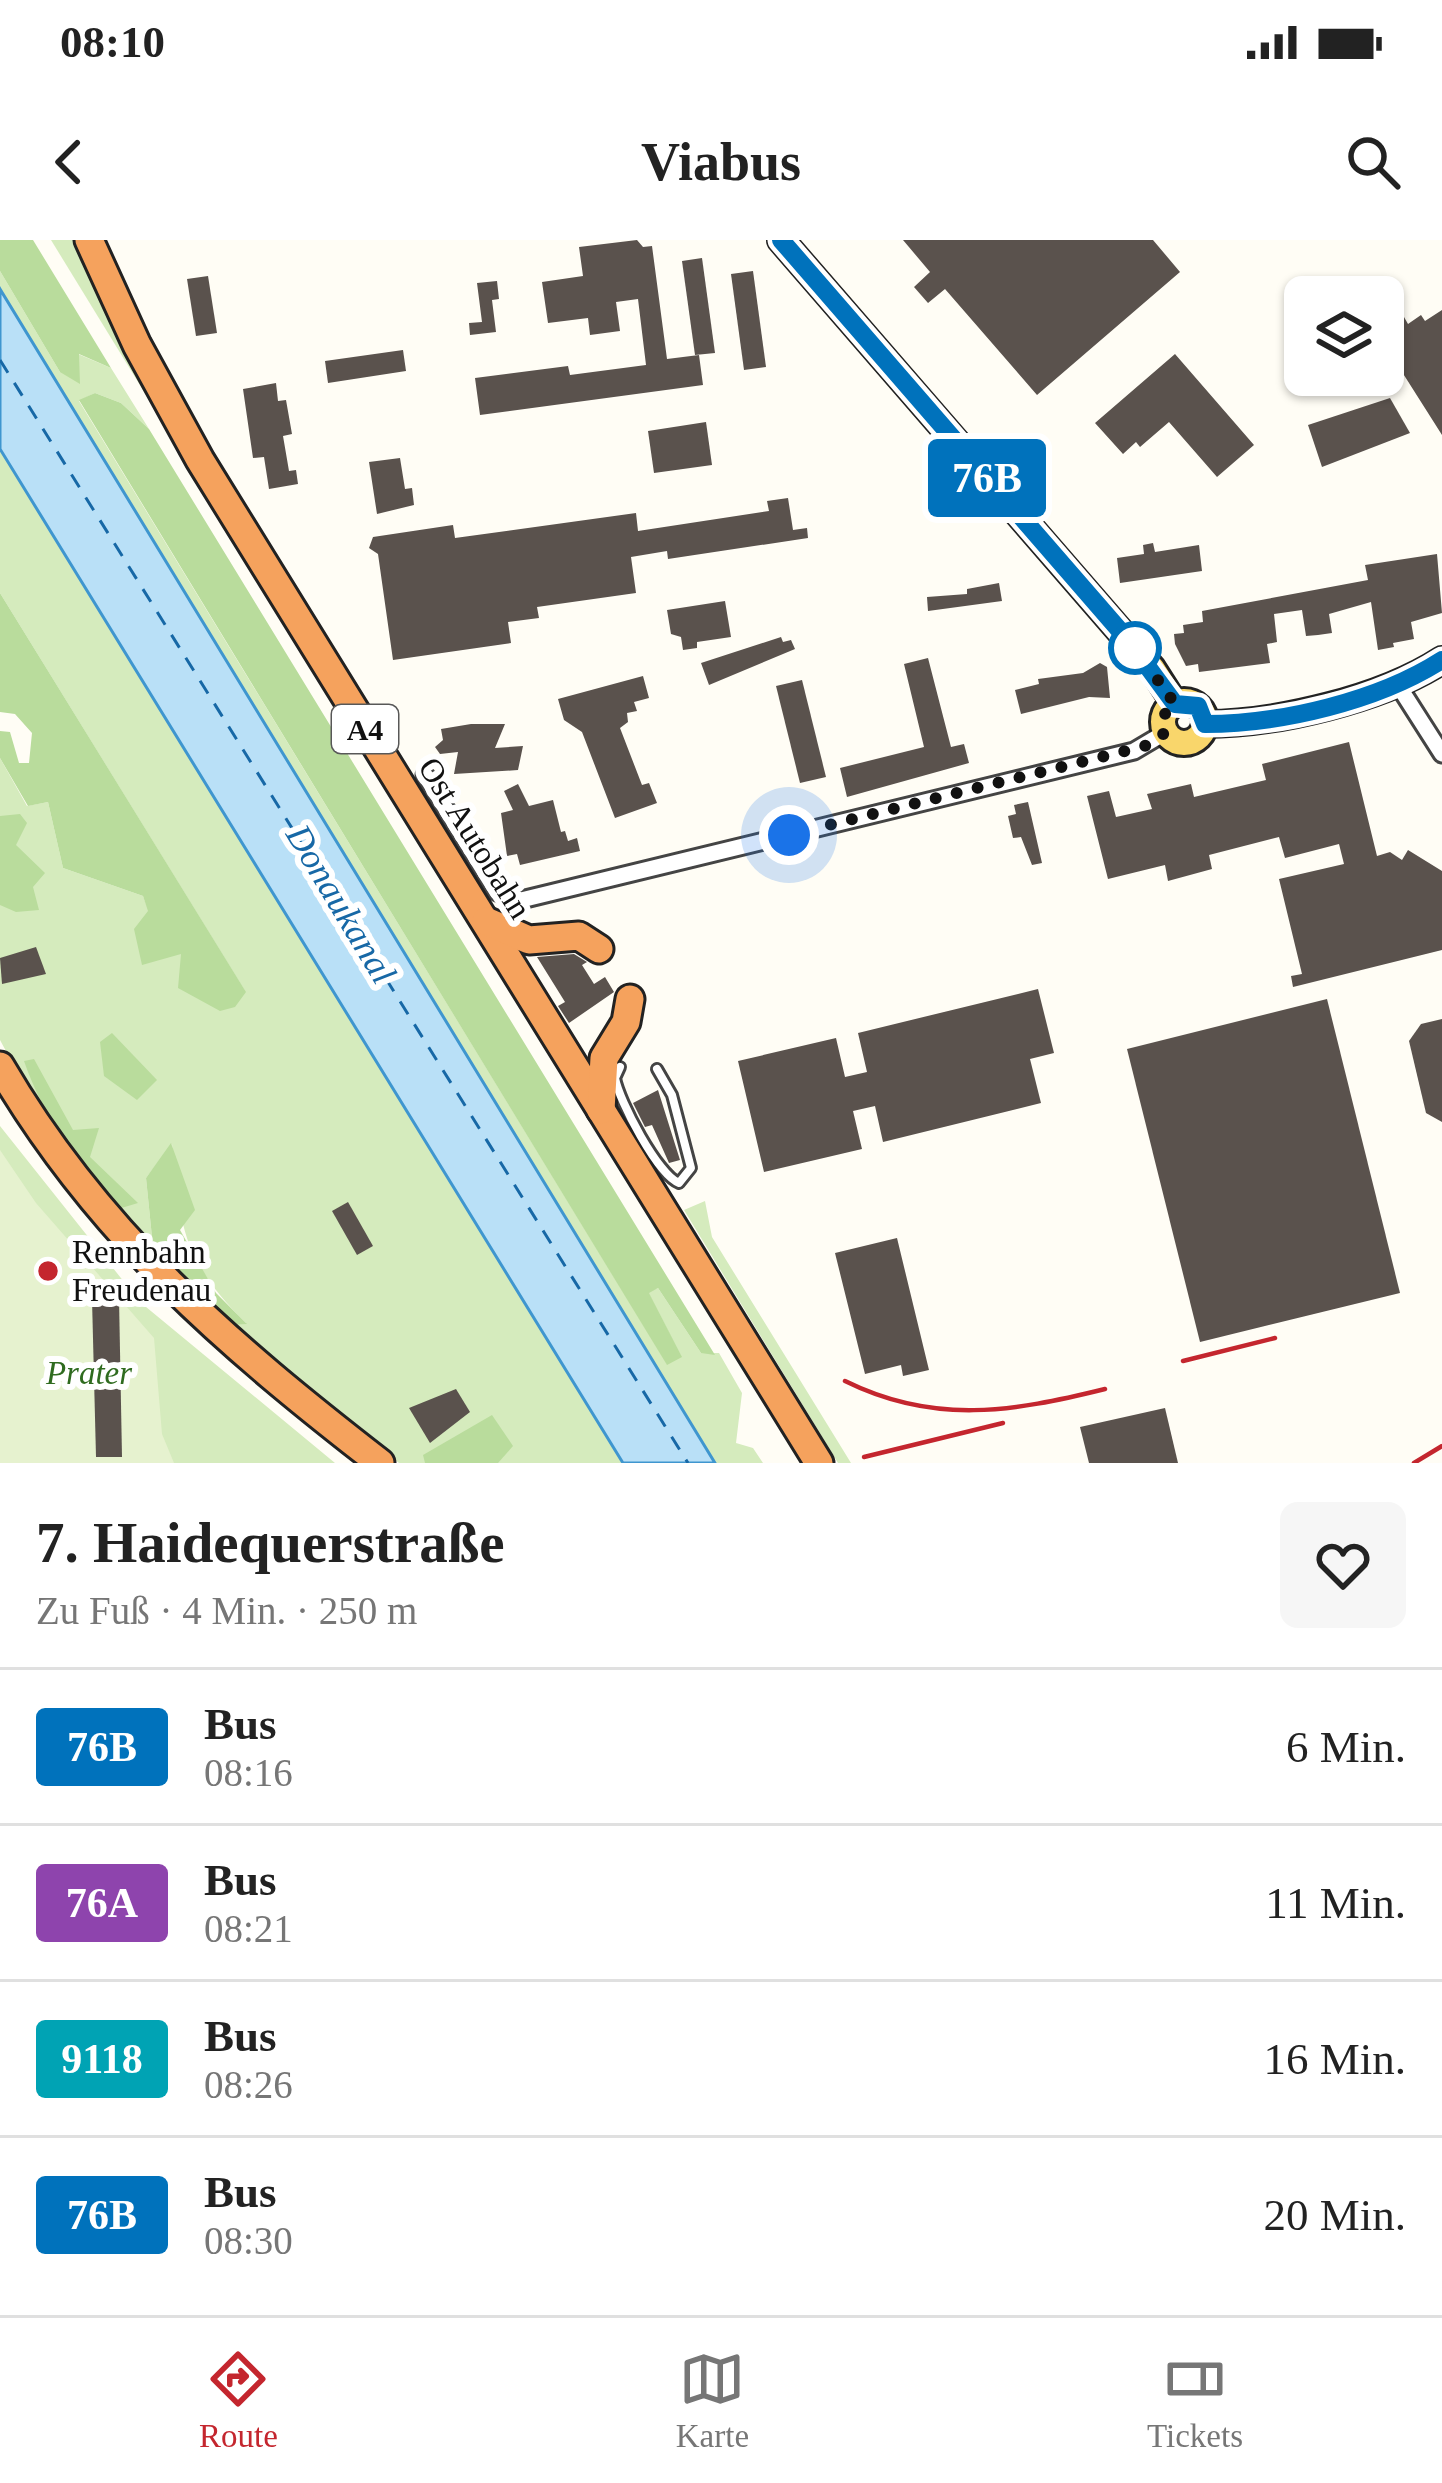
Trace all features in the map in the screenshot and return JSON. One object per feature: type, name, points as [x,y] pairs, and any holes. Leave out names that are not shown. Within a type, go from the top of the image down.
[{"type":"highway","name":"Ost Autobahn","points":[[89,240],[136,345],[200,460],[819,1463]]},
{"type":"highway","points":[[482,919],[530,940],[579,936],[599,949]]},
{"type":"highway","points":[[601,1110],[604,1058],[633,1029],[630,999]]},
{"type":"highway","points":[[0,1066],[88,1199],[176,1293],[380,1463]]},
{"type":"main road","points":[[781,240],[1128,640],[1175,704],[1198,706],[1205,724]]},
{"type":"main road","points":[[1175,704],[1165,714],[1166,732],[1176,742],[1190,742],[1205,724],[1268,717],[1398,685],[1442,660]]},
{"type":"street","points":[[1398,685],[1442,754]]},
{"type":"street","points":[[425,775],[497,892],[517,901],[1134,751],[1166,732]]},
{"type":"lane","points":[[620,1067],[615,1078],[623,1104],[666,1176],[679,1183],[691,1168],[672,1096],[657,1069]]},
{"type":"green space","points":[[0,240],[33,240],[111,368],[79,354],[80,384],[60,372],[0,271]]},
{"type":"green space","points":[[51,240],[79,240],[442,874],[439,873]]},
{"type":"green space","points":[[0,271],[60,372],[78,354],[111,368],[149,429],[121,403],[95,393],[79,401],[667,1364],[681,1356],[648,1292],[658,1288],[701,1353],[719,1353],[742,1393],[736,1443],[753,1448],[763,1463],[715,1463],[0,289]]},
{"type":"green space","points":[[95,393],[121,403],[149,429],[715,1355],[701,1353],[658,1288],[649,1293],[682,1357],[667,1365],[79,400]]},
{"type":"green space","points":[[0,449],[623,1463],[399,1463],[226,1325],[246,1323],[209,1281],[188,1242],[172,1144],[146,1178],[154,1257],[34,1103],[0,1040],[0,758],[27,806],[48,802],[63,868],[143,896],[171,941],[245,991],[0,593]]},
{"type":"green space","points":[[0,593],[246,992],[235,1007],[220,1011],[178,988],[181,954],[142,965],[134,929],[148,911],[143,896],[63,868],[48,802],[28,806],[0,758],[0,731],[10,732],[19,763],[29,763],[32,733],[15,714],[0,712]]},
{"type":"green space","points":[[20,814],[27,823],[16,845],[45,873],[33,887],[39,910],[16,912],[0,905],[0,816]]},
{"type":"green space","points":[[112,1033],[157,1080],[137,1100],[104,1076],[100,1042]]},
{"type":"green space","points":[[34,1059],[73,1130],[99,1128],[90,1157],[138,1203],[118,1209],[76,1157],[32,1082],[24,1061]]},
{"type":"green space","name":"Rennbahn Freudenau","points":[[0,1126],[140,1302],[335,1463],[0,1463]]},
{"type":"green space","points":[[171,1143],[195,1210],[180,1230],[216,1293],[247,1324],[226,1325],[154,1257],[146,1178]]},
{"type":"green space","name":"Rennbahn Freudenau","points":[[0,1150],[36,1203],[154,1338],[162,1434],[174,1463],[0,1463]]},
{"type":"green space","points":[[705,1201],[712,1237],[851,1463],[838,1463],[684,1210]]},
{"type":"green space","points":[[492,1415],[513,1446],[498,1463],[425,1463],[423,1455]]},
{"type":"water","name":"Donaukanal","points":[[0,289],[715,1463],[623,1463],[0,449]]},
{"type":"building","points":[[637,240],[643,247],[652,246],[667,359],[699,355],[703,385],[480,415],[475,378],[568,366],[570,375],[646,365],[638,299],[616,302],[620,331],[590,335],[588,318],[548,323],[542,282],[583,276],[579,247]]},
{"type":"building","points":[[903,240],[1153,240],[1180,272],[1037,395],[945,289],[928,303],[914,287],[930,272]]},
{"type":"building","points":[[702,258],[715,353],[695,355],[682,261]]},
{"type":"building","points":[[753,271],[766,367],[744,370],[731,274]]},
{"type":"building","points":[[208,276],[217,333],[196,336],[187,279]]},
{"type":"building","points":[[497,281],[499,299],[492,300],[496,332],[470,335],[469,323],[482,322],[477,283]]},
{"type":"building","points":[[1442,310],[1442,435],[1404,375],[1404,317],[1408,324],[1421,315],[1425,321]]},
{"type":"building","points":[[403,350],[406,371],[328,383],[325,361]]},
{"type":"building","points":[[1175,354],[1254,445],[1217,477],[1169,422],[1140,447],[1136,442],[1123,454],[1095,423]]},
{"type":"building","points":[[276,383],[278,401],[286,400],[292,434],[283,436],[289,471],[296,470],[298,484],[269,489],[264,457],[253,458],[243,389]]},
{"type":"building","points":[[1390,398],[1410,433],[1322,467],[1308,425]]},
{"type":"building","points":[[706,422],[712,465],[654,473],[648,431]]},
{"type":"building","points":[[400,458],[405,489],[412,488],[414,505],[377,514],[369,462]]},
{"type":"building","points":[[788,498],[793,530],[807,528],[808,538],[668,559],[667,551],[631,557],[636,593],[537,607],[539,618],[508,622],[511,643],[393,660],[378,554],[369,548],[373,537],[453,525],[455,538],[636,513],[638,531],[769,511],[767,501]]},
{"type":"building","points":[[1153,543],[1155,552],[1199,545],[1202,571],[1120,583],[1117,558],[1144,554],[1143,545]]},
{"type":"building","points":[[1437,554],[1442,613],[1411,622],[1414,639],[1393,643],[1394,647],[1378,650],[1371,602],[1329,614],[1332,633],[1318,635],[1306,636],[1302,610],[1274,614],[1277,642],[1267,644],[1270,663],[1199,672],[1198,664],[1186,666],[1175,644],[1174,634],[1184,633],[1183,625],[1203,622],[1202,611],[1368,580],[1365,565]]},
{"type":"building","points":[[999,583],[1002,601],[928,611],[927,597],[967,594],[967,589]]},
{"type":"building","points":[[725,601],[731,637],[697,642],[697,648],[683,650],[681,637],[671,634],[667,610]]},
{"type":"building","points":[[781,637],[783,642],[791,640],[795,649],[709,685],[701,663]]},
{"type":"building","points":[[928,658],[951,747],[964,744],[969,763],[847,797],[840,768],[924,747],[904,664]]},
{"type":"building","points":[[1100,663],[1107,667],[1110,698],[1089,697],[1021,714],[1015,690],[1039,684],[1038,679],[1083,673]]},
{"type":"building","points":[[643,676],[649,698],[634,702],[637,711],[627,713],[628,722],[620,728],[642,785],[649,783],[657,803],[615,818],[582,732],[564,720],[558,699]]},
{"type":"building","points":[[802,680],[826,777],[800,783],[776,686]]},
{"type":"building","points":[[505,724],[495,748],[523,746],[518,770],[454,774],[458,752],[440,754],[435,747],[443,740],[441,729]]},
{"type":"building","points":[[1349,742],[1377,856],[1390,852],[1402,860],[1408,850],[1442,871],[1442,950],[1293,987],[1291,976],[1302,974],[1279,879],[1344,864],[1339,844],[1285,858],[1279,837],[1209,855],[1212,869],[1168,881],[1165,865],[1108,879],[1087,796],[1109,791],[1116,817],[1152,809],[1147,794],[1191,784],[1194,797],[1266,780],[1262,764]]},
{"type":"building","points":[[518,784],[529,806],[553,800],[561,832],[565,831],[568,841],[577,838],[580,851],[520,865],[517,854],[507,856],[501,813],[513,810],[504,791]]},
{"type":"building","points":[[1028,802],[1042,863],[1032,865],[1021,837],[1013,838],[1008,816],[1016,814],[1014,805]]},
{"type":"building","points":[[36,947],[46,974],[2,984],[0,958]]},
{"type":"building","points":[[574,954],[587,962],[582,965],[594,984],[605,977],[614,992],[569,1023],[558,1006],[565,1002],[537,957]]},
{"type":"building","points":[[1038,989],[1054,1053],[1030,1059],[1041,1103],[883,1142],[875,1106],[853,1111],[862,1149],[764,1172],[738,1061],[836,1038],[845,1077],[867,1072],[858,1033]]},
{"type":"building","points":[[1327,999],[1400,1293],[1200,1342],[1127,1049]]},
{"type":"building","points":[[1442,1019],[1442,1122],[1426,1113],[1409,1041],[1421,1024]]},
{"type":"building","points":[[658,1090],[680,1160],[669,1163],[652,1125],[645,1127],[633,1103]]},
{"type":"building","points":[[348,1202],[373,1246],[357,1255],[332,1211]]},
{"type":"building","points":[[897,1238],[929,1370],[903,1376],[901,1365],[865,1374],[835,1253]]},
{"type":"building","points":[[119,1298],[122,1457],[96,1457],[92,1299]]},
{"type":"building","points":[[456,1389],[470,1412],[430,1443],[409,1408]]},
{"type":"building","points":[[1165,1408],[1178,1463],[1089,1463],[1080,1427]]},
{"type":"ferry route","points":[[0,360],[688,1463]]},
{"type":"railway","points":[[1183,1361],[1275,1338]]},
{"type":"railway","points":[[845,1381],[910,1404],[974,1410],[1038,1404],[1105,1389]]},
{"type":"railway","points":[[864,1457],[1003,1423]]},
{"type":"railway","points":[[1414,1463],[1442,1446]]},
{"type":"bus line","name":"76B","points":[[781,240],[1128,640],[1175,704],[1198,706],[1205,724],[1268,717],[1380,691],[1442,660]]},
{"type":"place","name":"Rennbahn Freudenau","points":[[48,1271]]},
{"type":"route","points":[[789,835],[1145,746],[1166,732],[1165,714],[1175,704],[1135,648]]},
{"type":"park label","name":"Prater","points":[[89,1373]]}]
